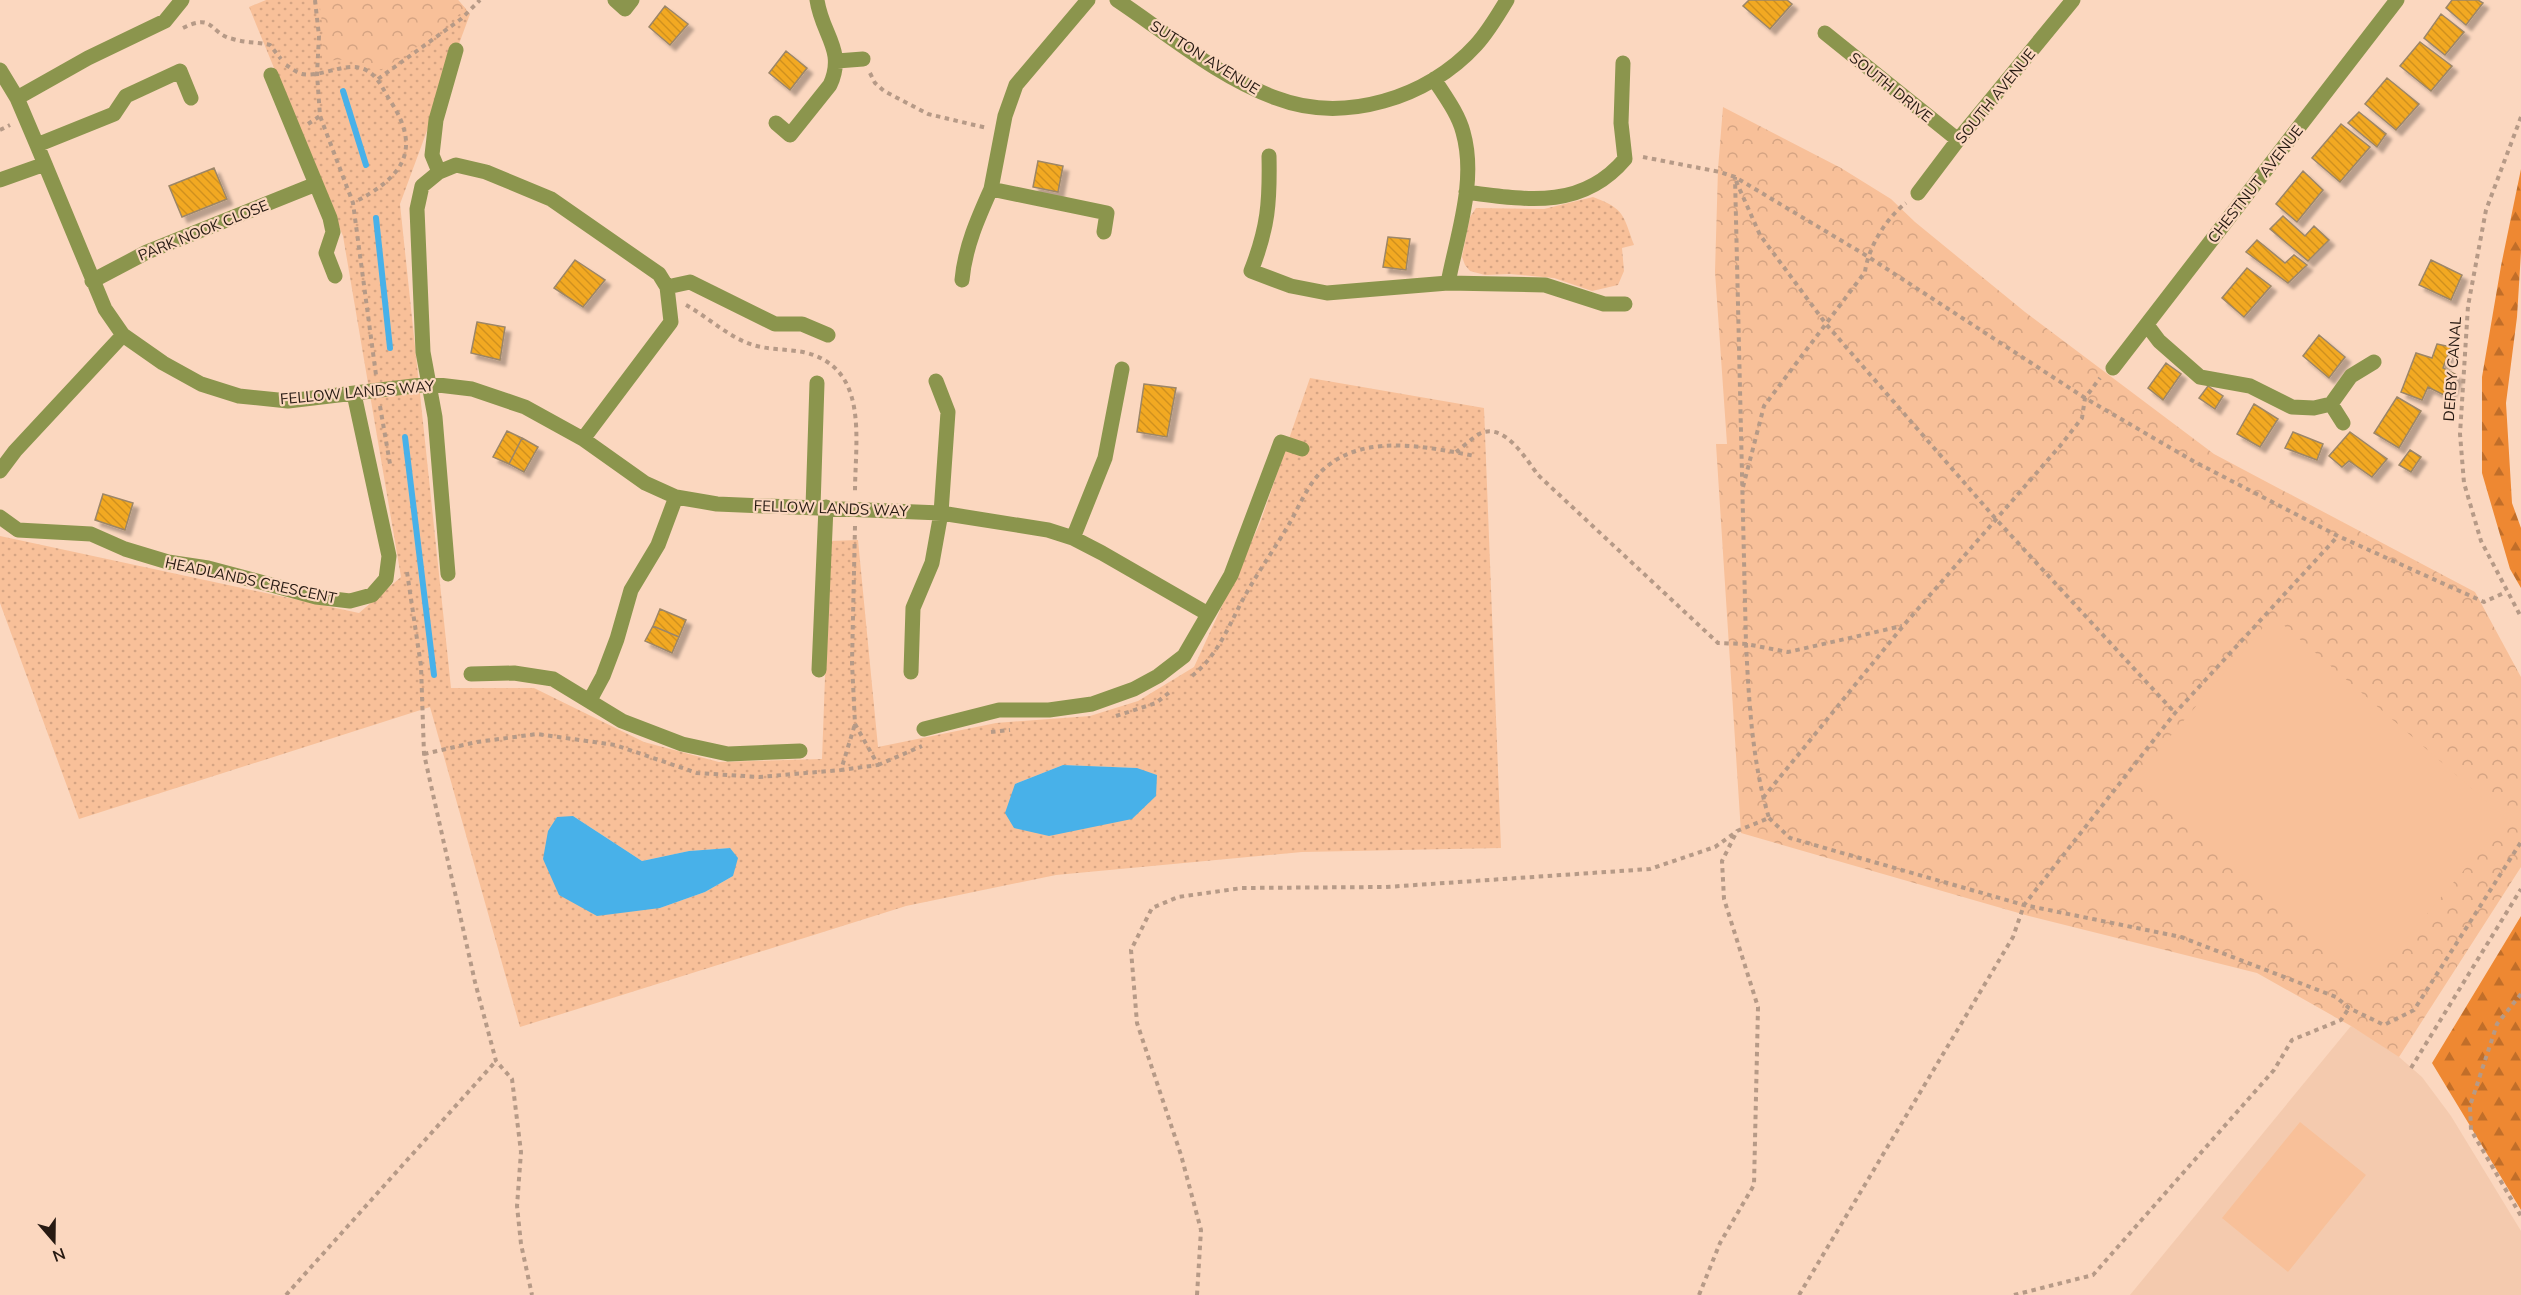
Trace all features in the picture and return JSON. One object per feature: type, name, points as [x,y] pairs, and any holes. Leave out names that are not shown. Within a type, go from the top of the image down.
[{"type":"street","points":[[10,96],[165,21],[182,0]]},
{"type":"street","points":[[615,0],[625,9],[632,0]]},
{"type":"street","points":[[776,123],[790,135],[830,86],[837,61],[835,50],[820,16],[817,0]]},
{"type":"street","points":[[962,280],[969,242],[991,189],[1002,132],[1016,85],[1088,0]]},
{"type":"street","name":"SUTTON AVENUE","points":[[1117,0],[1245,84],[1278,99],[1318,107],[1371,104],[1399,97],[1434,79],[1477,44],[1507,0]]},
{"type":"street","name":"SOUTH AVENUE","points":[[1918,193],[1958,140],[2073,0]]},
{"type":"street","name":"CHESTNUT AVENUE","points":[[2113,368],[2397,0]]},
{"type":"street","name":"SOUTH DRIVE","points":[[1825,33],[1958,140]]},
{"type":"street","points":[[439,172],[432,155],[436,120],[456,50]]},
{"type":"street","points":[[837,61],[863,59]]},
{"type":"street","points":[[1466,192],[1522,200],[1571,195],[1600,182],[1614,172],[1625,156],[1621,123],[1623,63]]},
{"type":"street","name":"FELLOW LANDS WAY","points":[[0,69],[10,96],[38,145],[105,309],[123,335],[164,363],[201,384],[239,396],[288,401],[430,384],[472,388],[525,407],[583,439],[645,483],[676,497],[717,504],[941,513],[1048,530],[1072,538],[1208,614]]},
{"type":"street","points":[[38,145],[114,114],[126,96],[180,71],[191,98]]},
{"type":"street","points":[[271,75],[330,218],[333,232],[326,252],[335,276]]},
{"type":"street","points":[[1434,79],[1463,131],[1468,161],[1466,192],[1448,283]]},
{"type":"street","points":[[1269,156],[1270,200],[1264,238],[1251,271],[1290,286],[1327,293],[1448,283],[1545,285],[1604,304],[1624,304]]},
{"type":"street","points":[[0,180],[45,164]]},
{"type":"street","points":[[448,574],[435,417],[423,352],[417,209],[422,186],[439,172],[456,165],[486,172],[551,199],[659,274],[667,288],[671,321],[583,439]]},
{"type":"street","name":"PARK NOOK CLOSE","points":[[92,281],[147,252],[316,184]]},
{"type":"street","points":[[991,189],[1107,213],[1104,232]]},
{"type":"street","points":[[667,288],[690,282],[775,324],[802,324],[828,335]]},
{"type":"street","points":[[2147,325],[2159,341],[2200,376],[2250,386],[2292,407],[2314,408],[2331,404],[2351,376],[2374,362]]},
{"type":"street","points":[[0,471],[15,451],[123,335]]},
{"type":"street","points":[[1072,538],[1105,458],[1122,369]]},
{"type":"street","points":[[911,672],[913,608],[932,562],[941,513],[948,412],[936,381]]},
{"type":"street","points":[[818,382],[819,670]]},
{"type":"street","name":"HEADLANDS CRESCENT","points":[[0,517],[18,530],[90,534],[125,549],[168,562],[208,568],[316,597],[350,601],[372,595],[386,579],[389,556],[354,394]]},
{"type":"street","points":[[2331,404],[2343,423]]},
{"type":"street","points":[[924,729],[999,710],[1049,710],[1092,704],[1134,689],[1158,676],[1184,656],[1231,574],[1281,442],[1302,450]]},
{"type":"street","points":[[590,700],[603,676],[617,639],[631,590],[658,545],[676,497]]},
{"type":"street","points":[[471,674],[514,673],[553,679],[621,721],[682,744],[728,753],[800,751]]},
{"type":"path","points":[[315,0],[319,36],[317,74],[320,116],[352,203],[391,472]]},
{"type":"path","points":[[378,79],[461,19],[480,0]]},
{"type":"path","points":[[863,59],[875,83],[890,94],[939,118],[1002,132]]},
{"type":"path","points":[[317,74],[347,68],[364,69],[378,79],[402,119],[406,156],[395,173],[380,189],[352,203]]},
{"type":"path","name":"DERBY CANAL","points":[[2521,117],[2486,210],[2468,306],[2460,434],[2464,483],[2478,532],[2506,592],[2521,617]]},
{"type":"path","points":[[1625,156],[1720,172],[1735,177],[1867,256],[2085,398],[2193,460],[2338,536],[2484,602],[2506,592]]},
{"type":"path","points":[[1735,177],[1760,235],[1826,324],[1995,518],[2175,713]]},
{"type":"path","points":[[1735,177],[1746,644],[1750,708],[1763,799],[1768,818],[1790,838],[2024,905],[2181,938],[2336,997],[2349,1008],[2384,1025],[2414,1010],[2521,842]]},
{"type":"path","points":[[1742,493],[1764,406],[1865,272],[1867,256],[1896,210],[1918,193]]},
{"type":"path","points":[[670,304],[683,304],[734,337],[754,345],[805,352],[836,367],[851,388],[855,407],[852,663],[855,724],[841,770],[878,765],[855,724]]},
{"type":"path","points":[[1763,799],[1903,626],[2082,418],[2085,398],[2098,379],[2113,368]]},
{"type":"path","points":[[1456,452],[1480,434],[1490,431],[1501,434],[1518,450],[1538,475],[1718,643],[1746,644],[1788,652],[1903,626]]},
{"type":"path","points":[[1799,1295],[2013,937],[2024,905],[2175,713],[2338,536]]},
{"type":"path","points":[[406,566],[421,666],[424,754],[475,982],[496,1061],[512,1079],[521,1152],[517,1206],[521,1244],[532,1295]]},
{"type":"path","points":[[424,754],[477,742],[537,734]]},
{"type":"path","points":[[1197,1295],[1201,1230],[1181,1155],[1137,1023],[1131,950],[1152,908],[1178,897],[1242,888],[1386,887],[1650,869],[1715,847],[1737,831],[1768,818]]},
{"type":"path","points":[[1699,1295],[1720,1243],[1754,1185],[1758,1007],[1724,899],[1722,861],[1737,831]]},
{"type":"path","points":[[2411,1068],[2521,889]]},
{"type":"path","points":[[2521,994],[2498,1024],[2469,1106],[2470,1130],[2521,1216]]},
{"type":"path","points":[[2014,1295],[2093,1275],[2274,1070],[2292,1040],[2341,1020],[2349,1008]]},
{"type":"path","points":[[286,1295],[496,1061]]},
{"type":"shaded area","points":[[2351,1026],[2391,1050],[2422,1077],[2451,1116],[2521,1231],[2521,1295],[2130,1295]]},
{"type":"green space","points":[[266,0],[458,0],[470,14],[400,204],[451,688],[534,688],[644,742],[719,762],[822,759],[830,541],[858,540],[878,747],[996,723],[1090,716],[1138,701],[1194,667],[1260,523],[1310,378],[1484,408],[1501,848],[1302,852],[1056,875],[906,906],[520,1027],[430,707],[79,819],[0,603],[0,536],[359,613],[401,577],[343,236],[249,7]],"holes":[[[1063,765],[1137,768],[1015,784]],[[573,816],[642,861],[689,851],[729,848],[733,876],[705,892],[660,908]]]},
{"type":"green space","points":[[319,0],[458,0],[466,9],[409,53],[382,69],[373,70],[351,59],[322,61],[323,31]]},
{"type":"green space","points":[[1723,107],[1841,168],[1891,199],[1915,222],[2025,312],[2214,454],[2475,592],[2521,677],[2521,867],[2399,1057],[2351,1026],[2257,973],[2029,916],[1741,833],[1716,444],[1727,444],[1715,272],[1718,169]]},
{"type":"green space","points":[[2521,169],[2521,252],[2517,317],[2506,403],[2512,503],[2521,528],[2521,588],[2510,569],[2482,473],[2482,377]]},
{"type":"green space","points":[[1593,197],[1611,205],[1621,214],[1634,245],[1622,248],[1624,271],[1618,285],[1592,291],[1554,278],[1510,274],[1485,275],[1470,271],[1465,265],[1462,257],[1470,217],[1476,208],[1544,209]]},
{"type":"green space","points":[[2273,616],[2507,819],[2367,985],[2133,780]]},
{"type":"green space","points":[[2521,916],[2521,1210],[2432,1063]]},
{"type":"green space","points":[[2300,1122],[2366,1175],[2288,1272],[2222,1218]]},
{"type":"water","points":[[1063,765],[1137,768],[1157,775],[1156,796],[1132,819],[1049,836],[1014,828],[1005,813],[1015,784]]},
{"type":"water","points":[[573,816],[642,861],[689,851],[730,848],[738,858],[733,876],[705,892],[660,908],[597,916],[559,895],[543,859],[548,831],[557,817]]},
{"type":"building","points":[[1749,0],[1787,0],[1792,4],[1770,29],[1743,6]]},
{"type":"building","points":[[2452,0],[2478,0],[2483,3],[2466,25],[2446,8]]},
{"type":"building","points":[[665,6],[688,24],[670,45],[649,27]]},
{"type":"building","points":[[2441,14],[2464,32],[2445,55],[2424,38]]},
{"type":"building","points":[[2420,42],[2452,66],[2431,91],[2400,66]]},
{"type":"building","points":[[786,51],[807,68],[790,90],[769,73]]},
{"type":"building","points":[[2387,78],[2419,104],[2396,130],[2365,104]]},
{"type":"building","points":[[2359,112],[2386,134],[2377,147],[2348,123]]},
{"type":"building","points":[[2341,124],[2370,147],[2340,182],[2312,158]]},
{"type":"building","points":[[1038,161],[1063,166],[1058,192],[1033,187]]},
{"type":"building","points":[[214,168],[227,199],[182,217],[169,186]]},
{"type":"building","points":[[2303,171],[2323,190],[2297,222],[2276,204]]},
{"type":"building","points":[[2283,216],[2305,236],[2314,226],[2329,240],[2308,261],[2270,229]]},
{"type":"building","points":[[1388,237],[1410,239],[1406,270],[1383,267]]},
{"type":"building","points":[[2257,240],[2285,263],[2294,255],[2307,265],[2288,283],[2246,252]]},
{"type":"building","points":[[575,260],[605,280],[583,307],[554,288]]},
{"type":"building","points":[[2431,260],[2462,275],[2451,300],[2419,285]]},
{"type":"building","points":[[2247,268],[2271,286],[2244,317],[2222,298]]},
{"type":"building","points":[[477,322],[505,327],[500,360],[471,353]]},
{"type":"building","points":[[2319,335],[2345,357],[2329,378],[2303,356]]},
{"type":"building","points":[[2437,344],[2451,347],[2443,368],[2457,375],[2448,397],[2428,387],[2422,400],[2401,392],[2416,353],[2432,358]]},
{"type":"building","points":[[2166,363],[2181,374],[2163,400],[2148,388]]},
{"type":"building","points":[[1144,384],[1176,388],[1167,437],[1137,432]]},
{"type":"building","points":[[2208,386],[2223,396],[2215,409],[2199,398]]},
{"type":"building","points":[[2397,397],[2421,411],[2399,448],[2374,433]]},
{"type":"building","points":[[2254,404],[2278,419],[2260,447],[2237,434]]},
{"type":"building","points":[[507,431],[522,438],[509,464],[493,457]]},
{"type":"building","points":[[2293,432],[2323,444],[2317,460],[2285,448]]},
{"type":"building","points":[[2350,432],[2387,459],[2372,477],[2349,461],[2342,467],[2329,456]]},
{"type":"building","points":[[522,438],[538,447],[524,472],[509,464]]},
{"type":"building","points":[[2410,450],[2421,457],[2411,472],[2399,465]]},
{"type":"building","points":[[103,494],[133,503],[125,530],[95,520]]},
{"type":"building","points":[[660,609],[686,620],[679,637],[653,626]]},
{"type":"building","points":[[653,626],[679,637],[672,653],[645,641]]},
{"type":"waterway","points":[[343,91],[366,165]]},
{"type":"waterway","points":[[376,218],[390,348]]},
{"type":"waterway","points":[[405,437],[434,675]]}]
